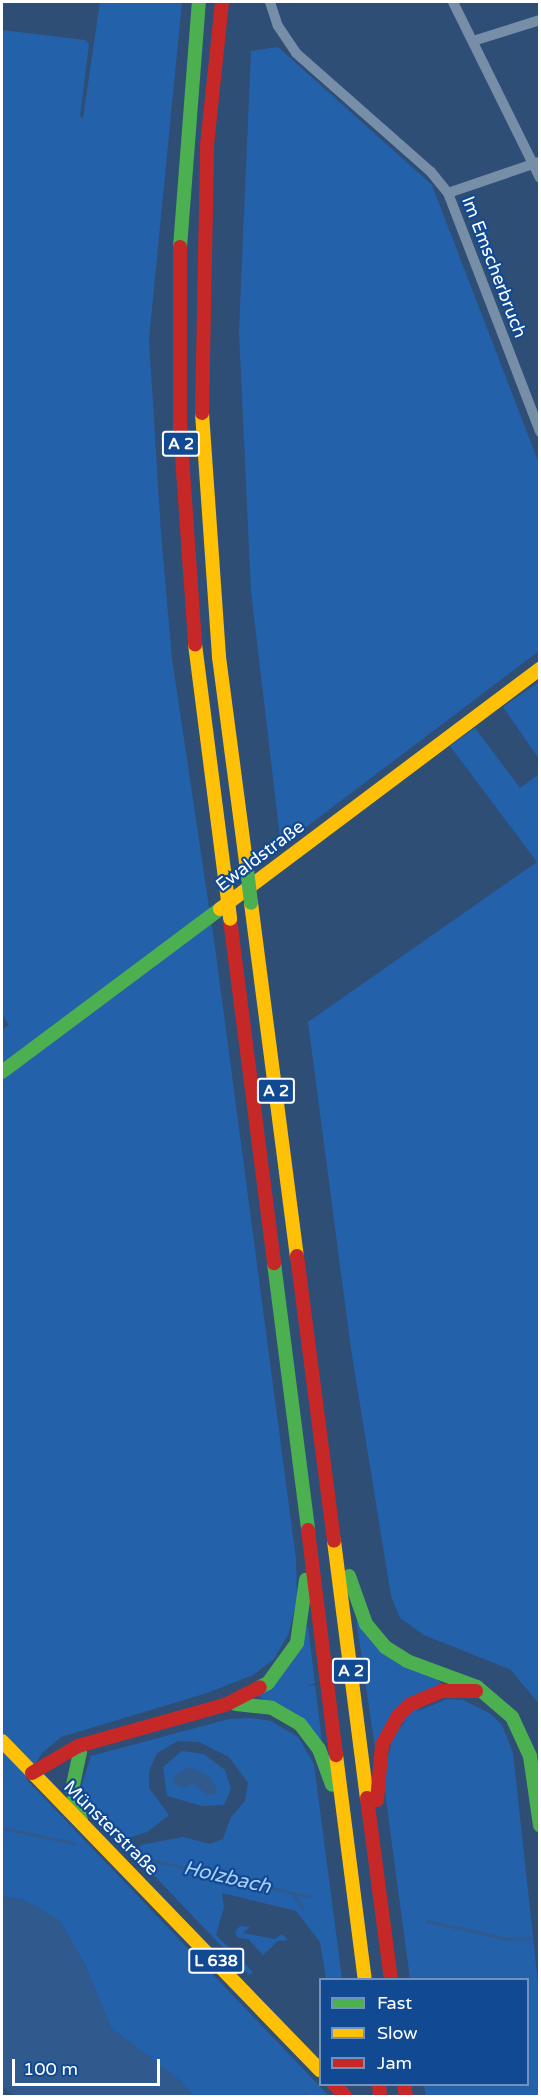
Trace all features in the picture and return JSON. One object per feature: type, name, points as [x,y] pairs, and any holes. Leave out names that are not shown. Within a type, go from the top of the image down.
[{"type":"main road","name":"A 2","points":[[199,2],[185,144],[180,242],[180,428],[196,659],[365,1978]]},
{"type":"main road","name":"A 2","points":[[222,2],[207,145],[202,242],[202,429],[219,657],[391,1978]]},
{"type":"main road","name":"Ewaldstraße","points":[[2,1072],[540,669]]},
{"type":"main road","points":[[327,1488],[359,1610],[374,1636],[407,1661],[461,1679],[491,1697],[512,1717],[526,1742],[540,1825]]},
{"type":"main road","points":[[37,1778],[78,1746],[225,1705],[268,1683],[297,1643],[304,1611],[308,1523]]},
{"type":"main road","points":[[375,1854],[379,1762],[385,1737],[398,1716],[411,1704],[442,1691],[458,1689],[491,1697]]},
{"type":"main road","points":[[225,1705],[272,1708],[300,1724],[325,1763],[346,1830]]},
{"type":"main road","points":[[37,1778],[80,1752],[116,1735]]},
{"type":"main road","name":"Münsterstraße","points":[[2,1741],[319,2068]]},
{"type":"main road","points":[[80,1752],[72,1789],[81,1821]]},
{"type":"street","name":"Im Emscherbruch","points":[[270,2],[278,26],[296,53],[431,172],[448,193],[540,432]]},
{"type":"street","points":[[453,2],[536,163],[540,178]]},
{"type":"street","points":[[473,42],[540,20]]},
{"type":"street","points":[[448,193],[536,163]]},
{"type":"shaded area","points":[[100,2],[182,2],[149,339],[161,533],[172,659],[215,947],[296,1559],[297,1600],[288,1635],[274,1659],[253,1675],[207,1693],[61,1737],[42,1753],[26,1779],[329,2096],[193,2096],[181,2081],[111,2028],[85,1965],[60,1921],[28,1902],[2,1895],[2,1030],[9,1025],[2,1014],[2,30],[85,40],[89,44],[80,117],[83,118]]},
{"type":"shaded area","points":[[278,47],[432,185],[540,466],[539,651],[281,846],[251,591],[239,332],[251,51]]},
{"type":"shaded area","points":[[539,682],[539,759],[503,707]]},
{"type":"shaded area","points":[[475,728],[520,788],[539,774],[539,1704],[511,1670],[424,1635],[400,1618],[391,1596],[351,1349],[308,1022],[537,862],[450,746]]},
{"type":"shaded area","points":[[356,1620],[435,1676],[444,1687],[375,1748],[364,1672],[374,1671],[364,1671]]},
{"type":"shaded area","points":[[308,1626],[315,1683],[306,1686],[315,1685],[322,1741],[257,1695]]},
{"type":"shaded area","points":[[447,1699],[463,1700],[491,1714],[502,1725],[513,1753],[539,1992],[539,2096],[426,2096],[424,2086],[529,2086],[529,1978],[410,1978],[383,1777],[393,1736],[413,1713]]},
{"type":"shaded area","points":[[252,1718],[271,1721],[298,1737],[314,1764],[342,1978],[326,1978],[320,1942],[296,1911],[222,1893],[224,1907],[216,1935],[253,1972],[249,1975],[146,1867],[135,1851],[141,1845],[183,1837],[210,1844],[223,1839],[231,1817],[245,1801],[248,1783],[229,1757],[199,1742],[178,1741],[157,1753],[149,1771],[149,1788],[169,1815],[147,1832],[123,1840],[92,1805],[81,1787],[91,1756],[229,1719]]},
{"type":"shaded area","points":[[182,1751],[204,1754],[225,1770],[231,1789],[224,1805],[202,1806],[167,1796],[163,1767]]},
{"type":"shaded area","points":[[189,1767],[208,1775],[216,1785],[217,1795],[206,1794],[193,1784],[185,1788],[173,1784],[176,1774]]},
{"type":"shaded area","points":[[2,1895],[28,1902],[60,1921],[85,1965],[111,2028],[181,2081],[193,2096],[16,2096],[2,2087]]},
{"type":"shaded area","points":[[240,1926],[250,1927],[243,1933],[275,1939],[282,1934],[288,1940],[278,1941],[263,1955],[248,1939],[238,1938],[235,1932]]},
{"type":"waterway","name":"Holzbach","points":[[2,1828],[74,1843]]},
{"type":"waterway","name":"Holzbach","points":[[142,1858],[311,1897]]},
{"type":"waterway","points":[[292,1892],[303,1909]]},
{"type":"waterway","name":"Holzbach","points":[[427,1921],[508,1939],[530,1938]]},
{"type":"traffic: fast","points":[[180,247],[199,2]]},
{"type":"traffic: fast","points":[[247,870],[251,903]]},
{"type":"traffic: fast","points":[[2,1072],[220,909]]},
{"type":"traffic: fast","points":[[274,1263],[308,1530]]},
{"type":"traffic: fast","points":[[349,1576],[366,1624],[385,1647],[407,1661],[477,1687],[512,1717],[530,1756],[540,1825]]},
{"type":"traffic: fast","points":[[260,1687],[268,1683],[297,1643],[306,1580]]},
{"type":"traffic: fast","points":[[236,1704],[272,1708],[300,1724],[319,1749],[332,1785]]},
{"type":"traffic: fast","points":[[80,1752],[72,1789],[81,1821]]},
{"type":"traffic: slow","points":[[202,413],[219,657],[247,870]]},
{"type":"traffic: slow","points":[[195,644],[226,885]]},
{"type":"traffic: slow","points":[[220,909],[540,669]]},
{"type":"traffic: slow","points":[[226,885],[230,919]]},
{"type":"traffic: slow","points":[[251,903],[297,1256]]},
{"type":"traffic: slow","points":[[334,1541],[367,1798]]},
{"type":"traffic: slow","points":[[2,1741],[319,2069]]},
{"type":"traffic: slow","points":[[336,1755],[365,1978]]},
{"type":"traffic: jam","points":[[202,413],[207,145],[222,2]]},
{"type":"traffic: jam","points":[[180,247],[180,428],[195,644]]},
{"type":"traffic: jam","points":[[230,919],[274,1263]]},
{"type":"traffic: jam","points":[[297,1256],[334,1541]]},
{"type":"traffic: jam","points":[[308,1530],[336,1755]]},
{"type":"traffic: jam","points":[[32,1773],[78,1746],[225,1705],[260,1687]]},
{"type":"traffic: jam","points":[[377,1800],[382,1745],[398,1716],[411,1704],[442,1691],[476,1691]]},
{"type":"traffic: jam","points":[[367,1798],[391,1978]]},
{"type":"traffic: jam","points":[[336,2086],[345,2096]]},
{"type":"traffic: jam","points":[[379,2086],[380,2096]]},
{"type":"traffic: jam","points":[[404,2086],[406,2096]]}]
